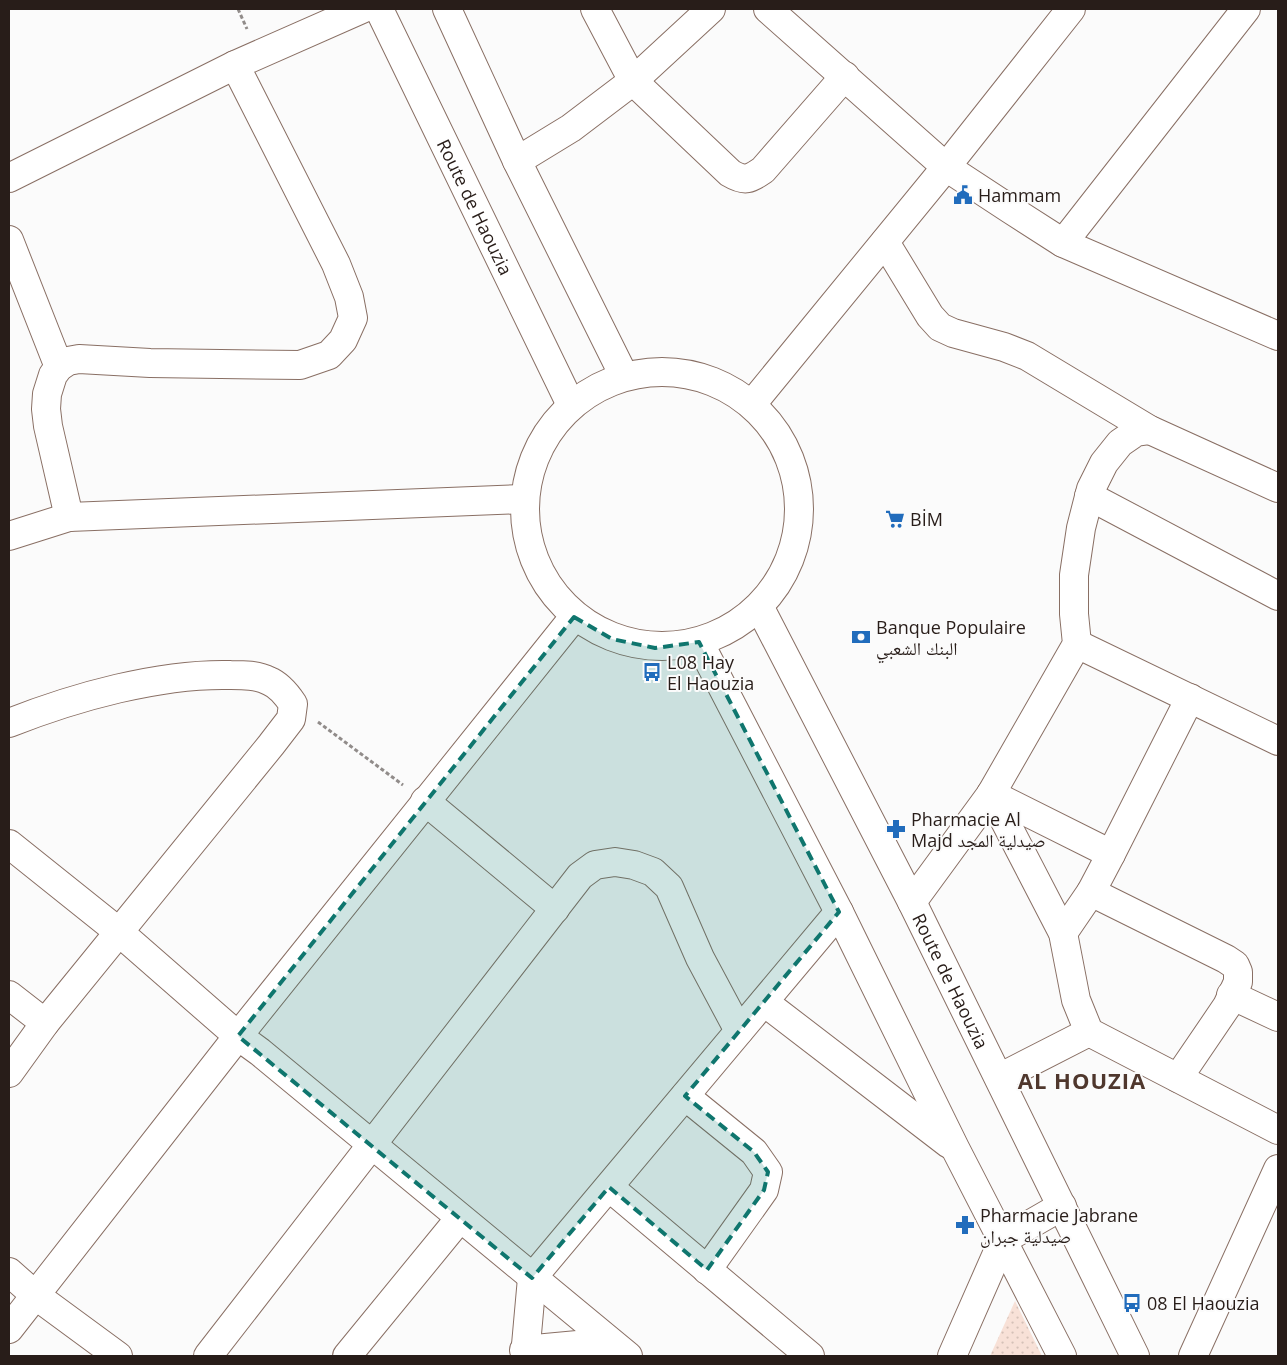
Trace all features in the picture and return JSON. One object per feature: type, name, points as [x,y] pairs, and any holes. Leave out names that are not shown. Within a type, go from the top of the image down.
[{"type":"street","points":[[9,178],[234,65],[362,9]]},
{"type":"street","name":"Route de Haouzia","points":[[379,9],[571,405]]},
{"type":"street","points":[[447,9],[517,161],[624,376]]},
{"type":"street","points":[[595,9],[633,81],[730,173],[738,178],[750,179],[764,170],[845,76]]},
{"type":"street","points":[[517,161],[571,128],[633,81],[710,9]]},
{"type":"street","points":[[768,9],[946,167],[1063,243],[1278,336]]},
{"type":"street","points":[[752,404],[946,167],[1071,9]]},
{"type":"street","points":[[1063,243],[1246,9]]},
{"type":"street","points":[[69,516],[48,426],[46,409],[47,394],[53,375],[68,360],[300,365],[329,355],[343,340],[353,318],[349,297],[336,264],[234,65]]},
{"type":"street","points":[[9,240],[59,367]]},
{"type":"street","points":[[885,242],[930,316],[940,327],[953,333],[1004,347],[1027,356],[1150,430],[1278,488]]},
{"type":"street","points":[[669,371],[713,380],[752,404],[782,440],[798,485],[798,532],[782,577],[760,608],[728,631],[699,642],[655,648],[612,639],[574,617],[544,584],[527,543],[524,499],[531,464],[547,432],[571,405],[596,388],[624,376],[669,371]]},
{"type":"street","points":[[912,902],[991,794],[1077,644],[1074,614],[1074,575],[1081,528],[1089,496],[1104,462],[1120,443],[1136,432],[1150,430]]},
{"type":"street","points":[[1089,496],[1278,596]]},
{"type":"street","points":[[9,536],[69,516],[524,499]]},
{"type":"street","name":"Route de Haouzia","points":[[760,608],[912,902],[1135,1356]]},
{"type":"street","points":[[9,1329],[238,1036],[574,617]]},
{"type":"street","points":[[699,642],[839,912],[955,1148],[1062,1356]]},
{"type":"street","points":[[1077,644],[1278,741]]},
{"type":"street","points":[[9,723],[39,711],[99,693],[169,679],[211,674],[252,676],[270,681],[286,693],[293,704],[291,719],[271,746],[45,1023],[9,1073]]},
{"type":"street","points":[[1063,933],[1091,892],[1190,698]]},
{"type":"street","points":[[991,794],[1111,854]]},
{"type":"street","points":[[991,794],[1063,933],[1076,1000],[1089,1032],[1278,1130]]},
{"type":"street","points":[[425,801],[555,908]]},
{"type":"street","points":[[9,844],[119,932],[238,1036],[260,1052],[619,1349]]},
{"type":"street","points":[[208,1356],[580,876],[595,865],[615,862],[634,864],[654,872],[669,887],[700,958],[739,1031]]},
{"type":"street","points":[[1091,892],[1235,965],[1238,972],[1238,982],[1227,1006],[1178,1078]]},
{"type":"street","points":[[619,1349],[524,1353],[532,1278],[839,912]]},
{"type":"street","points":[[9,995],[45,1023]]},
{"type":"street","points":[[1231,995],[1278,1017]]},
{"type":"street","points":[[764,1002],[955,1148]]},
{"type":"street","points":[[999,1078],[1089,1032]]},
{"type":"street","points":[[685,1096],[754,1152],[768,1172],[764,1190],[707,1270]]},
{"type":"street","points":[[1193,1356],[1278,1169]]},
{"type":"street","points":[[609,1187],[810,1356]]},
{"type":"street","points":[[952,1356],[1003,1240],[1062,1206]]},
{"type":"street","points":[[347,1356],[460,1218]]},
{"type":"street","points":[[9,1272],[35,1295],[118,1356]]},
{"type":"path","points":[[293,704],[425,801]]},
{"type":"highlighted area","points":[[574,617],[612,639],[655,648],[699,642],[839,912],[685,1096],[754,1152],[768,1172],[764,1190],[707,1270],[609,1187],[532,1278],[238,1036]]},
{"type":"shaded area","points":[[1015,1301],[1042,1356],[990,1356]]},
{"type":"place","name":"Hammam","points":[[963,195]]},
{"type":"place","name":"BİM","points":[[895,519]]},
{"type":"place","name":"Banque Populaire البنك الشعبي","points":[[861,637]]},
{"type":"place","name":"L08 Hay El Haouzia","points":[[652,672]]},
{"type":"place","name":"Pharmacie Al Majd صيدلية المجد","points":[[896,829]]},
{"type":"place","name":"Pharmacie Jabrane صيدلية جبران","points":[[965,1225]]},
{"type":"place","name":"08 El Haouzia","points":[[1132,1303]]},
{"type":"district","name":"AL HOUZIA","points":[[1082,1080]]}]
